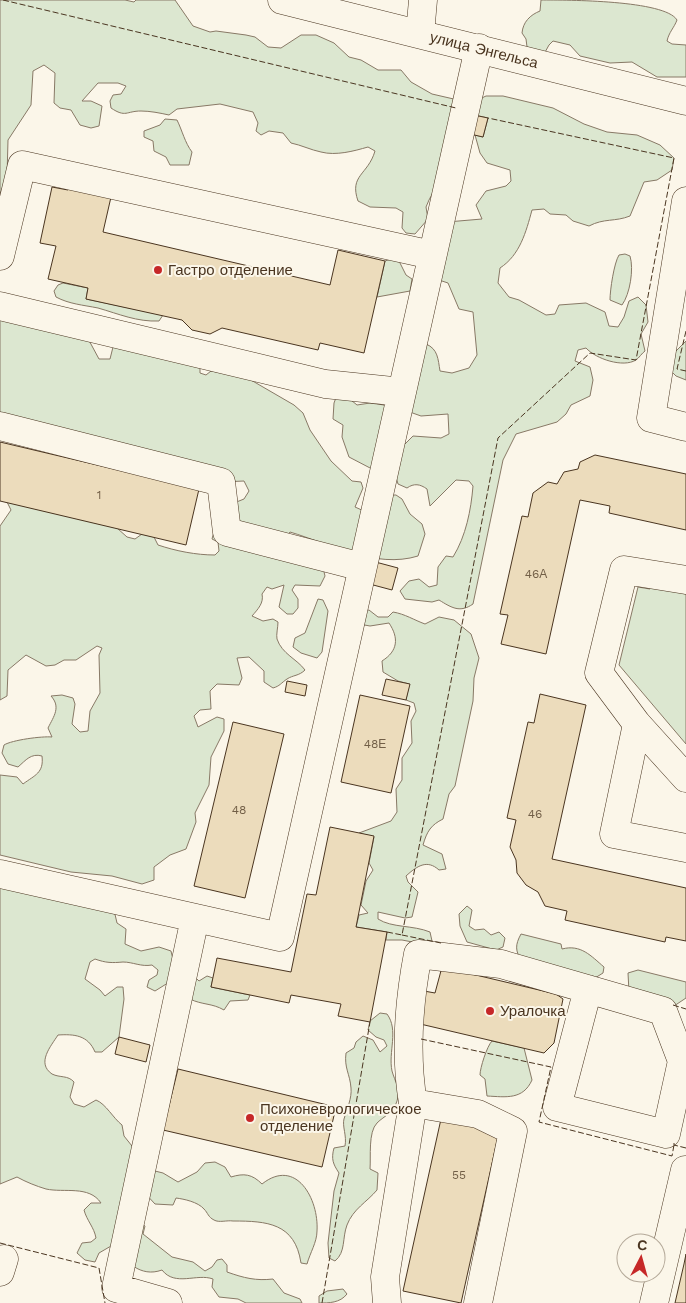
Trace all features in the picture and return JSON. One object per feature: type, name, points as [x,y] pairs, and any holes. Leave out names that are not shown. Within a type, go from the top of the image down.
[{"type":"street","name":"улица Энгельса","points":[[282,0],[686,101]]},
{"type":"street","points":[[420,34],[423,0]]},
{"type":"street","points":[[0,874],[280,936],[479,48]]},
{"type":"street","points":[[0,256],[22,165],[432,255]]},
{"type":"street","points":[[686,201],[651,418],[686,427]]},
{"type":"street","points":[[0,306],[325,384],[402,392]]},
{"type":"street","points":[[0,426],[221,482],[228,532],[362,567]]},
{"type":"street","points":[[686,580],[624,570],[599,673],[637,724],[682,771],[686,778]]},
{"type":"street","points":[[637,724],[614,834],[686,848]]},
{"type":"street","points":[[168,1303],[116,1288],[195,918]]},
{"type":"street","points":[[388,1303],[385,1277],[414,1103],[409,1075],[414,978],[418,954],[501,964],[663,1011],[680,1041],[682,1061],[666,1134],[556,1107],[588,990]]},
{"type":"street","points":[[414,1103],[478,1114],[513,1131],[478,1303]]},
{"type":"street","points":[[654,1303],[685,1170]]},
{"type":"green space","points":[[0,0],[125,0],[134,2],[136,0],[175,0],[193,26],[210,32],[216,31],[255,37],[268,47],[281,48],[301,35],[316,35],[334,43],[349,57],[361,60],[378,70],[401,70],[411,82],[432,94],[471,103],[486,96],[503,96],[553,108],[584,124],[607,132],[637,135],[660,145],[674,158],[672,170],[657,180],[644,182],[630,216],[589,226],[573,221],[566,215],[550,214],[544,209],[532,210],[525,235],[517,250],[513,257],[500,268],[498,283],[509,297],[519,300],[546,315],[555,314],[559,305],[586,303],[605,312],[609,326],[618,327],[624,317],[629,301],[638,297],[646,305],[648,322],[641,334],[645,351],[636,360],[631,362],[617,363],[596,356],[586,348],[578,350],[575,361],[590,367],[593,380],[590,396],[571,405],[566,414],[557,422],[516,434],[503,460],[473,604],[460,609],[439,600],[432,602],[405,599],[400,591],[409,581],[419,579],[429,587],[437,585],[438,567],[446,556],[453,557],[465,532],[473,486],[469,481],[456,480],[430,506],[427,489],[424,487],[415,485],[407,488],[398,484],[395,473],[372,469],[349,457],[342,437],[343,425],[333,419],[334,403],[337,395],[345,395],[357,405],[370,403],[384,405],[401,448],[413,436],[441,438],[449,434],[448,414],[421,416],[407,411],[426,344],[435,352],[440,371],[452,373],[469,368],[477,355],[473,312],[459,309],[448,283],[433,278],[447,222],[482,219],[476,205],[486,191],[506,186],[511,181],[510,170],[487,163],[480,153],[475,135],[483,137],[488,118],[474,115],[429,200],[426,207],[428,219],[415,234],[406,233],[402,228],[403,212],[396,208],[370,207],[358,201],[356,186],[358,180],[375,151],[368,147],[345,152],[327,153],[291,143],[283,133],[269,131],[261,135],[256,131],[258,123],[253,112],[220,104],[177,109],[169,115],[144,111],[120,113],[111,108],[110,101],[113,95],[121,94],[126,86],[118,83],[98,83],[82,101],[91,101],[102,106],[99,126],[91,128],[80,125],[71,110],[60,108],[54,103],[55,73],[44,65],[33,71],[31,105],[8,140],[7,177],[0,194]]},
{"type":"green space","points":[[541,0],[614,2],[654,8],[669,13],[677,20],[667,41],[672,44],[686,45],[686,77],[657,77],[632,62],[610,63],[580,56],[570,45],[553,41],[544,54],[527,47],[526,39],[522,33],[524,25],[528,19],[540,11]]},
{"type":"green space","points":[[165,119],[177,120],[185,141],[192,152],[189,165],[170,165],[166,157],[154,151],[153,141],[144,137],[144,131],[160,125]]},
{"type":"green space","points":[[625,254],[630,256],[631,274],[627,295],[622,305],[610,300],[610,296],[617,259],[619,255]]},
{"type":"green space","points":[[391,259],[399,261],[406,275],[412,279],[410,291],[377,297],[385,261]]},
{"type":"green space","points":[[63,283],[88,288],[86,299],[163,315],[159,321],[143,320],[66,301],[56,297],[54,291],[58,285]]},
{"type":"green space","points":[[0,318],[85,333],[99,359],[110,359],[114,343],[200,361],[200,373],[206,375],[211,371],[244,376],[294,405],[303,413],[310,430],[331,461],[352,481],[361,482],[363,488],[355,507],[364,511],[386,495],[396,495],[402,499],[410,514],[422,524],[425,534],[418,556],[402,559],[386,559],[353,553],[290,532],[284,539],[323,568],[325,576],[320,586],[295,585],[292,590],[298,599],[298,608],[293,614],[287,614],[279,607],[284,585],[272,589],[267,587],[262,594],[260,606],[252,616],[263,621],[273,619],[278,622],[277,637],[279,644],[305,670],[273,688],[264,682],[264,671],[249,657],[237,658],[242,678],[239,685],[217,684],[210,691],[211,709],[200,710],[194,716],[198,727],[217,717],[224,719],[224,731],[211,757],[209,785],[195,813],[196,822],[186,849],[170,855],[154,867],[154,880],[142,884],[112,876],[71,872],[0,855],[0,775],[17,777],[23,784],[35,776],[42,766],[42,756],[38,755],[29,758],[18,767],[8,764],[2,753],[4,745],[13,741],[52,737],[48,728],[54,716],[56,704],[51,696],[62,695],[73,698],[75,704],[72,724],[80,732],[88,731],[90,711],[100,693],[99,655],[102,648],[97,646],[76,660],[64,660],[55,665],[46,666],[26,655],[8,670],[7,696],[0,700],[0,526],[11,510],[7,502],[117,528],[127,537],[135,539],[142,534],[154,537],[158,545],[172,549],[215,555],[219,551],[218,542],[212,539],[213,534],[234,503],[244,499],[249,491],[244,481],[221,482],[0,418]]},
{"type":"green space","points":[[686,341],[686,380],[676,376],[671,371],[674,353]]},
{"type":"green space","points":[[648,586],[686,590],[686,744],[619,665],[638,587],[650,589]]},
{"type":"green space","points":[[318,599],[323,600],[328,611],[322,652],[317,658],[301,653],[293,647],[295,638],[305,633]]},
{"type":"green space","points":[[369,610],[378,617],[388,617],[393,612],[425,624],[439,617],[454,620],[471,634],[479,658],[474,678],[473,701],[455,786],[449,794],[443,819],[430,829],[423,845],[442,854],[446,869],[439,870],[426,864],[414,869],[406,876],[408,882],[418,892],[412,917],[405,918],[378,912],[378,919],[384,922],[430,932],[432,941],[428,945],[402,940],[386,940],[387,932],[356,927],[359,915],[368,913],[361,905],[366,881],[373,870],[369,863],[374,837],[359,833],[391,821],[397,812],[396,789],[402,780],[402,758],[412,743],[411,721],[416,711],[414,703],[406,700],[409,684],[398,681],[383,672],[382,661],[391,653],[395,644],[394,634],[389,623],[370,626],[359,624],[364,611]]},
{"type":"green space","points":[[0,883],[114,910],[117,923],[126,929],[125,944],[141,951],[159,947],[171,951],[174,964],[171,981],[155,991],[147,987],[149,980],[157,975],[158,970],[152,965],[109,962],[95,959],[90,962],[85,979],[105,996],[117,987],[123,987],[124,999],[119,1037],[102,1052],[95,1052],[89,1042],[80,1037],[58,1035],[46,1054],[45,1065],[52,1074],[69,1078],[74,1082],[70,1097],[74,1104],[84,1107],[96,1100],[122,1125],[124,1136],[136,1151],[135,1220],[145,1226],[143,1234],[172,1257],[193,1262],[205,1271],[212,1267],[217,1260],[222,1259],[227,1265],[227,1272],[261,1280],[273,1279],[284,1293],[300,1299],[302,1303],[246,1303],[238,1299],[219,1297],[212,1287],[213,1279],[200,1277],[180,1279],[167,1275],[162,1270],[147,1272],[140,1270],[134,1267],[111,1246],[99,1253],[95,1262],[85,1260],[77,1253],[82,1243],[91,1242],[96,1238],[84,1210],[91,1203],[101,1203],[96,1197],[83,1192],[46,1189],[17,1177],[0,1184]]},
{"type":"green space","points":[[467,906],[472,910],[469,926],[475,930],[484,929],[491,935],[499,932],[505,938],[503,947],[496,950],[467,942],[460,926],[459,914]]},
{"type":"green space","points":[[521,934],[561,944],[562,949],[575,948],[585,952],[604,967],[603,973],[595,978],[522,961],[517,948]]},
{"type":"green space","points":[[638,970],[686,982],[686,998],[674,1006],[629,992],[628,973]]},
{"type":"green space","points":[[192,974],[199,981],[207,976],[213,978],[211,987],[250,995],[248,1000],[230,1001],[224,1010],[190,999]]},
{"type":"green space","points":[[380,1013],[387,1014],[392,1027],[391,1064],[398,1089],[398,1097],[393,1109],[377,1123],[372,1132],[370,1169],[378,1173],[377,1190],[356,1210],[350,1219],[341,1253],[335,1261],[329,1258],[328,1243],[334,1191],[339,1173],[333,1161],[333,1152],[334,1148],[345,1146],[344,1122],[351,1096],[346,1053],[354,1048],[356,1042],[363,1036],[373,1040],[380,1052],[387,1046],[384,1040],[376,1037],[368,1030],[370,1021]]},
{"type":"green space","points":[[492,1041],[524,1048],[532,1080],[524,1091],[519,1094],[507,1097],[487,1096],[485,1079],[480,1075],[484,1057]]},
{"type":"green space","points":[[215,1162],[225,1167],[231,1177],[248,1175],[262,1184],[274,1177],[285,1175],[303,1185],[314,1206],[317,1219],[316,1239],[307,1264],[301,1263],[293,1240],[278,1227],[257,1222],[216,1221],[210,1218],[205,1210],[195,1203],[176,1198],[173,1205],[155,1204],[143,1191],[151,1170],[163,1173],[178,1182],[197,1172],[205,1163]]},
{"type":"green space","points":[[343,1289],[347,1294],[338,1301],[319,1303],[319,1296],[327,1291]]},
{"type":"building","points":[[474,115],[488,118],[483,137],[470,134]]},
{"type":"building","name":"Гастро отделение","points":[[52,187],[68,190],[69,187],[111,197],[103,232],[330,285],[338,250],[385,261],[364,353],[320,343],[318,350],[222,328],[210,334],[192,330],[182,320],[86,299],[88,288],[48,279],[56,246],[40,243]]},
{"type":"building","points":[[0,442],[199,489],[186,545],[0,501]]},
{"type":"building","points":[[595,455],[686,474],[686,530],[609,513],[610,506],[580,500],[546,654],[501,644],[508,615],[500,614],[522,516],[528,517],[533,493],[548,482],[557,484],[564,472],[578,469],[580,462]]},
{"type":"building","points":[[368,560],[398,568],[392,590],[362,582]]},
{"type":"building","points":[[386,679],[410,684],[406,700],[382,695]]},
{"type":"building","points":[[287,681],[307,685],[305,696],[285,692]]},
{"type":"building","points":[[540,694],[586,705],[552,859],[686,888],[686,941],[666,937],[665,942],[565,920],[567,911],[545,906],[538,892],[526,885],[517,873],[516,860],[510,847],[516,820],[507,818],[528,722],[534,723]]},
{"type":"building","points":[[360,695],[410,706],[391,793],[341,782]]},
{"type":"building","points":[[233,722],[284,734],[245,898],[194,886]]},
{"type":"building","points":[[330,827],[374,836],[356,927],[387,932],[370,1022],[338,1016],[341,1004],[291,995],[289,1003],[211,987],[217,958],[291,972],[307,894],[316,895]]},
{"type":"building","name":"Уралочка","points":[[442,967],[556,994],[563,999],[554,1043],[544,1053],[416,1023],[424,991],[435,993]]},
{"type":"building","points":[[119,1037],[150,1045],[146,1062],[115,1054]]},
{"type":"building","name":"Психоневрологическое отделение","points":[[178,1069],[336,1107],[322,1167],[163,1130]]},
{"type":"building","points":[[441,1119],[499,1132],[461,1303],[403,1291]]},
{"type":"building","points":[[686,1254],[686,1303],[675,1303],[684,1264]]},
{"type":"fence","points":[[3,0],[456,108]]},
{"type":"fence","points":[[387,932],[402,935],[498,438],[590,353],[636,360],[674,158],[488,118]]},
{"type":"fence","points":[[686,331],[677,369],[686,371]]},
{"type":"fence","points":[[402,935],[441,943]]},
{"type":"fence","points":[[673,1005],[686,1009]]},
{"type":"fence","points":[[322,1303],[370,1022]]},
{"type":"fence","points":[[421,1039],[551,1067],[539,1122],[672,1156],[674,1145]]},
{"type":"fence","points":[[674,1143],[674,1145],[686,1148]]},
{"type":"fence","points":[[0,1243],[99,1268],[105,1303]]},
{"type":"place","name":"Гастро отделение","points":[[158,270]]},
{"type":"place","name":"Уралочка","points":[[490,1011]]},
{"type":"place","name":"Психоневрологическое отделение","points":[[250,1118]]}]
